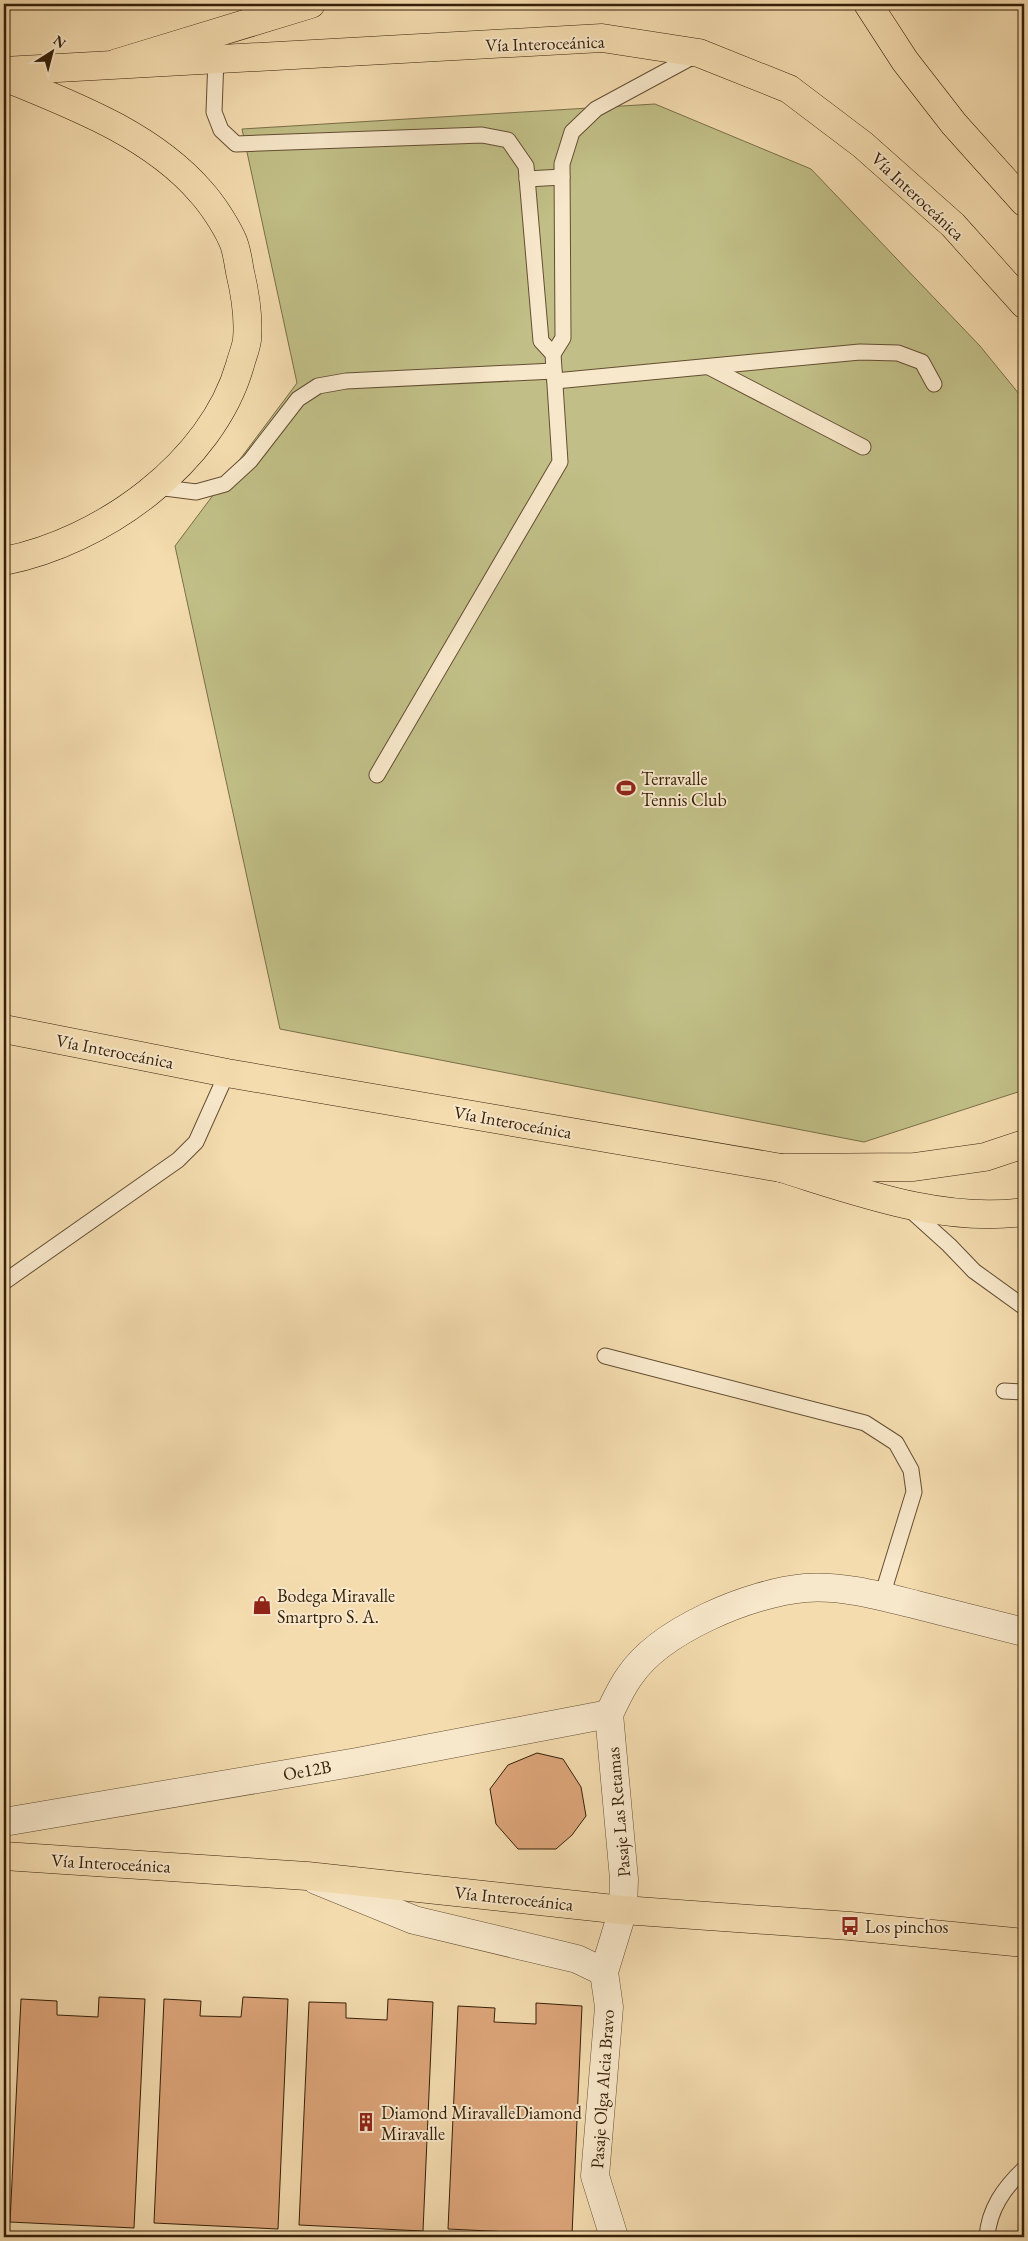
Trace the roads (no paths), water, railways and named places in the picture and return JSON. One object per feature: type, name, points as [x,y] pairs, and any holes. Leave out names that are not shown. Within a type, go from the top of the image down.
[{"type":"main road","points":[[117,63],[311,4]]},
{"type":"main road","points":[[868,4],[905,61],[954,124],[1024,202]]},
{"type":"main road","name":"Vía Interoceánica","points":[[4,71],[117,63],[602,38],[699,53],[789,88],[863,145],[953,225],[1024,304]]},
{"type":"main road","points":[[4,77],[54,97],[105,122],[164,156],[202,192],[232,240],[245,292],[247,340],[233,389],[207,433],[180,465],[157,487],[113,516],[68,540],[4,561]]},
{"type":"main road","name":"Vía Interoceánica","points":[[4,1029],[227,1073],[781,1168],[914,1167],[985,1157],[1024,1144]]},
{"type":"main road","points":[[781,1168],[905,1206],[965,1213],[1024,1212]]},
{"type":"main road","name":"Vía Interoceánica","points":[[4,1856],[307,1876],[623,1910],[850,1926],[1024,1943]]},
{"type":"street","points":[[609,1714],[629,1676],[661,1644],[713,1614],[767,1595],[805,1588],[845,1590],[882,1596],[1024,1632]]},
{"type":"street","name":"Oe12B","points":[[4,1822],[357,1762],[609,1714]]},
{"type":"street","name":"Pasaje Las Retamas","points":[[609,1714],[624,1879],[623,1910]]},
{"type":"street","points":[[307,1876],[414,1920],[577,1959],[604,1972]]},
{"type":"street","name":"Pasaje Olga Alcia Bravo","points":[[608,2235],[595,2176],[609,2007],[604,1972],[623,1910]]},
{"type":"lane","points":[[377,775],[560,462],[553,354],[563,338],[562,164],[572,132],[596,109],[699,53]]},
{"type":"lane","points":[[216,58],[214,112],[221,130],[236,144],[482,134],[508,140],[526,166],[541,341],[553,354]]},
{"type":"lane","points":[[527,179],[562,177]]},
{"type":"lane","points":[[157,487],[196,492],[225,484],[250,461],[298,399],[318,386],[346,381],[555,376],[709,367],[860,352],[898,353],[922,362],[934,384]]},
{"type":"lane","points":[[709,367],[863,446]]},
{"type":"lane","points":[[4,1282],[178,1160],[196,1142],[227,1073]]},
{"type":"lane","points":[[905,1206],[949,1244],[974,1271],[1024,1307]]},
{"type":"lane","points":[[605,1356],[865,1423],[896,1443],[911,1470],[914,1492],[882,1596]]},
{"type":"lane","points":[[1004,1391],[1024,1392]]},
{"type":"lane","points":[[987,2237],[988,2221],[1006,2186],[1024,2169]]},
{"type":"place","name":"Terravalle Tennis Club","points":[[626,788]]},
{"type":"place","name":"Bodega Miravalle Smartpro S. A.","points":[[262,1605]]},
{"type":"place","name":"Los pinchos","points":[[850,1926]]},
{"type":"place","name":"Diamond MiravalleDiamond Miravalle","points":[[366,2122]]}]
